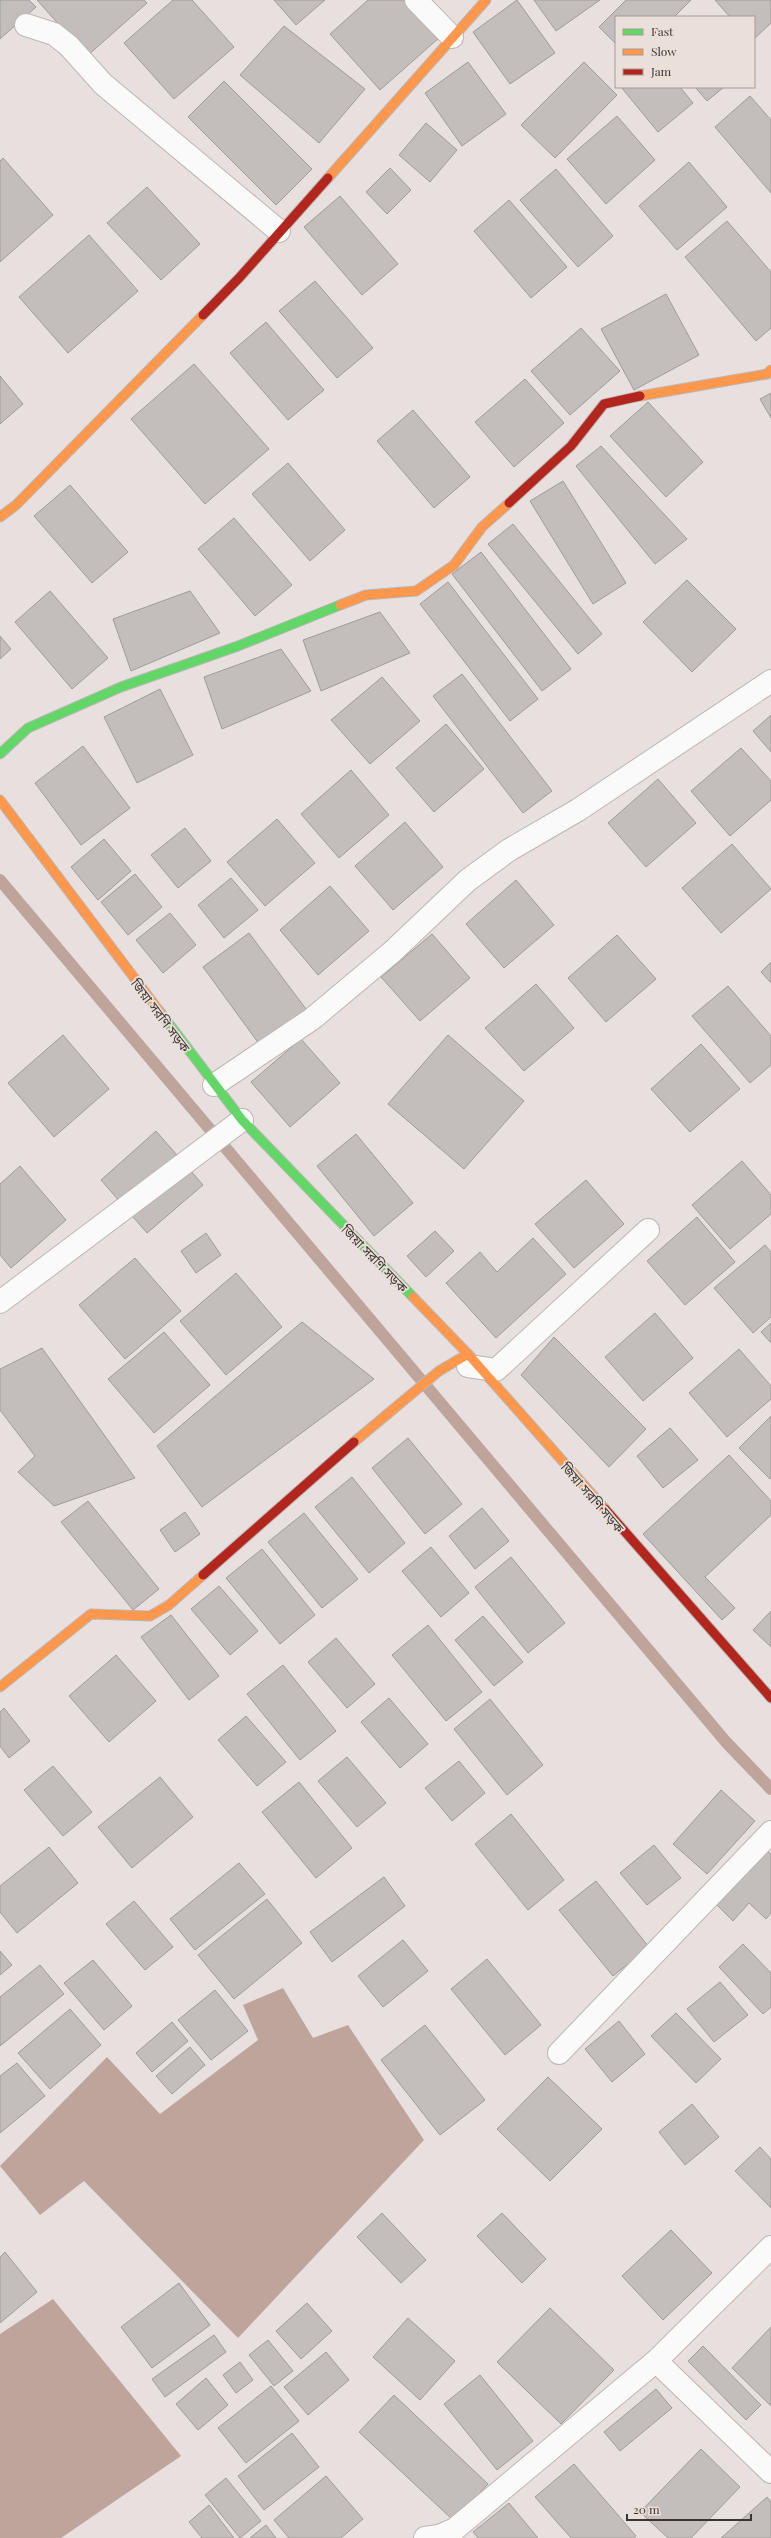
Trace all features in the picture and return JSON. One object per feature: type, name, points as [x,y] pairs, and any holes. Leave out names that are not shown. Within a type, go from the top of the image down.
[{"type":"street","points":[[416,0],[452,37]]},
{"type":"street","points":[[0,517],[21,499],[240,277],[486,0]]},
{"type":"street","points":[[26,25],[54,34],[69,46],[103,84],[280,231]]},
{"type":"street","points":[[0,754],[28,728],[121,687],[238,646],[366,595],[416,590],[454,565],[482,527],[571,446],[604,404],[670,389],[767,374],[771,370]]},
{"type":"street","points":[[214,1085],[312,1019],[392,952],[468,880],[509,850],[578,810],[771,681]]},
{"type":"street","name":"জিয়া সরণি সড়ক","points":[[2,805],[242,1120],[473,1361],[771,1698]]},
{"type":"street","points":[[0,1302],[242,1120]]},
{"type":"street","points":[[0,1687],[82,1619],[91,1614],[150,1616],[169,1605],[340,1454],[439,1371],[473,1361],[496,1370],[648,1230]]},
{"type":"street","points":[[559,2053],[736,1865],[771,1832]]},
{"type":"street","points":[[426,2538],[439,2536],[455,2529],[656,2361],[771,2246]]},
{"type":"street","points":[[656,2361],[771,2472]]},
{"type":"shaded area","points":[[283,1988],[313,2038],[348,2025],[424,2140],[238,2338],[84,2181],[40,2215],[0,2166],[107,2057],[160,2114],[258,2040],[243,2005]]},
{"type":"shaded area","points":[[53,2299],[181,2456],[61,2538],[0,2538],[0,2334]]},
{"type":"building","points":[[0,0],[29,0],[36,7],[0,39]]},
{"type":"building","points":[[37,0],[144,0],[147,3],[87,56]]},
{"type":"building","points":[[173,0],[192,0],[234,47],[174,99],[124,43]]},
{"type":"building","points":[[274,0],[325,0],[296,25]]},
{"type":"building","points":[[368,0],[407,0],[440,37],[380,90],[330,34]]},
{"type":"building","points":[[517,0],[555,53],[510,84],[473,32]]},
{"type":"building","points":[[534,0],[600,0],[556,31]]},
{"type":"building","points":[[626,0],[691,0],[675,16],[615,16],[615,43],[599,27]]},
{"type":"building","points":[[715,0],[771,0],[771,23],[755,38],[755,16],[729,16]]},
{"type":"building","points":[[284,26],[365,89],[319,143],[240,75]]},
{"type":"building","points":[[468,62],[506,114],[462,146],[425,93]]},
{"type":"building","points":[[584,62],[617,95],[555,158],[521,125]]},
{"type":"building","points":[[224,81],[312,169],[276,205],[188,117]]},
{"type":"building","points":[[622,88],[681,88],[693,103],[658,132]]},
{"type":"building","points":[[696,88],[723,88],[707,101]]},
{"type":"building","points":[[750,96],[771,120],[771,193],[715,127]]},
{"type":"building","points":[[617,116],[655,160],[606,204],[567,159]]},
{"type":"building","points":[[426,123],[457,150],[430,182],[399,155]]},
{"type":"building","points":[[3,158],[53,215],[0,262],[0,161]]},
{"type":"building","points":[[689,162],[727,207],[677,250],[639,206]]},
{"type":"building","points":[[390,168],[411,190],[387,214],[366,192]]},
{"type":"building","points":[[556,169],[613,236],[578,267],[520,200]]},
{"type":"building","points":[[147,187],[200,244],[161,280],[107,223]]},
{"type":"building","points":[[340,196],[398,264],[362,295],[304,227]]},
{"type":"building","points":[[509,200],[567,267],[531,298],[474,231]]},
{"type":"building","points":[[727,221],[771,272],[771,328],[756,341],[685,257]]},
{"type":"building","points":[[89,235],[138,291],[68,353],[19,297]]},
{"type":"building","points":[[315,281],[373,348],[337,378],[279,311]]},
{"type":"building","points":[[666,294],[699,355],[634,390],[601,329]]},
{"type":"building","points":[[266,322],[324,390],[288,420],[230,353]]},
{"type":"building","points":[[581,328],[620,371],[570,415],[531,371]]},
{"type":"building","points":[[194,364],[269,449],[205,504],[131,419]]},
{"type":"building","points":[[0,376],[23,404],[0,424]]},
{"type":"building","points":[[525,379],[564,423],[514,467],[475,422]]},
{"type":"building","points":[[771,393],[771,418],[760,399]]},
{"type":"building","points":[[648,402],[703,462],[666,497],[610,436]]},
{"type":"building","points":[[413,410],[470,477],[434,508],[377,441]]},
{"type":"building","points":[[601,446],[687,539],[655,564],[576,466]]},
{"type":"building","points":[[288,463],[345,530],[310,561],[252,494]]},
{"type":"building","points":[[563,481],[626,583],[593,604],[530,501]]},
{"type":"building","points":[[70,485],[128,552],[92,583],[34,516]]},
{"type":"building","points":[[234,518],[292,585],[255,616],[198,549]]},
{"type":"building","points":[[513,524],[602,634],[578,654],[488,544]]},
{"type":"building","points":[[481,552],[571,669],[542,691],[452,574]]},
{"type":"building","points":[[687,580],[736,629],[692,672],[643,622]]},
{"type":"building","points":[[448,582],[538,699],[510,721],[420,604]]},
{"type":"building","points":[[50,591],[108,658],[72,689],[15,622]]},
{"type":"building","points":[[190,591],[220,633],[131,671],[113,619]]},
{"type":"building","points":[[380,612],[410,653],[321,691],[303,640]]},
{"type":"building","points":[[0,636],[11,649],[0,659]]},
{"type":"building","points":[[281,649],[311,691],[222,729],[204,677]]},
{"type":"building","points":[[462,674],[552,791],[523,813],[433,696]]},
{"type":"building","points":[[382,677],[420,721],[370,764],[331,720]]},
{"type":"building","points":[[160,689],[193,755],[137,783],[104,717]]},
{"type":"building","points":[[771,715],[771,752],[753,731]]},
{"type":"building","points":[[446,724],[484,769],[434,812],[396,768]]},
{"type":"building","points":[[83,746],[130,808],[81,845],[35,783]]},
{"type":"building","points":[[741,748],[771,781],[771,800],[730,836],[691,791]]},
{"type":"building","points":[[351,770],[389,815],[339,858],[301,814]]},
{"type":"building","points":[[658,779],[696,823],[646,867],[608,823]]},
{"type":"building","points":[[277,819],[315,863],[265,906],[227,862]]},
{"type":"building","points":[[405,822],[443,867],[393,910],[355,866]]},
{"type":"building","points":[[185,828],[211,861],[178,888],[151,855]]},
{"type":"building","points":[[104,839],[131,871],[98,900],[71,867]]},
{"type":"building","points":[[732,844],[771,889],[721,933],[682,888]]},
{"type":"building","points":[[135,874],[162,907],[128,935],[101,902]]},
{"type":"building","points":[[231,878],[258,910],[224,938],[198,905]]},
{"type":"building","points":[[516,880],[554,925],[504,968],[466,924]]},
{"type":"building","points":[[330,886],[369,931],[318,975],[280,930]]},
{"type":"building","points":[[170,913],[196,945],[163,973],[136,940]]},
{"type":"building","points":[[249,933],[309,1013],[262,1048],[203,967]]},
{"type":"building","points":[[432,934],[470,978],[420,1021],[381,977]]},
{"type":"building","points":[[617,935],[656,979],[606,1022],[568,978]]},
{"type":"building","points":[[771,962],[771,983],[761,972]]},
{"type":"building","points":[[536,984],[574,1028],[524,1071],[485,1028]]},
{"type":"building","points":[[728,986],[771,1036],[771,1065],[750,1083],[692,1016]]},
{"type":"building","points":[[63,1035],[109,1089],[54,1137],[8,1083]]},
{"type":"building","points":[[448,1035],[524,1101],[464,1169],[388,1104]]},
{"type":"building","points":[[301,1039],[340,1083],[290,1127],[251,1082]]},
{"type":"building","points":[[701,1044],[740,1089],[690,1132],[651,1089]]},
{"type":"building","points":[[156,1131],[203,1185],[147,1233],[101,1180]]},
{"type":"building","points":[[356,1134],[413,1203],[374,1236],[317,1166]]},
{"type":"building","points":[[742,1161],[771,1195],[771,1214],[730,1249],[692,1205]]},
{"type":"building","points":[[20,1166],[66,1220],[11,1268],[0,1255],[0,1184]]},
{"type":"building","points":[[586,1180],[624,1224],[574,1268],[535,1224]]},
{"type":"building","points":[[697,1217],[735,1262],[685,1305],[647,1261]]},
{"type":"building","points":[[435,1231],[454,1251],[426,1277],[407,1256]]},
{"type":"building","points":[[206,1233],[221,1255],[196,1273],[181,1251]]},
{"type":"building","points":[[533,1238],[566,1274],[496,1338],[446,1283],[480,1252],[497,1272]]},
{"type":"building","points":[[765,1245],[771,1252],[771,1317],[753,1333],[714,1288]]},
{"type":"building","points":[[135,1258],[181,1311],[125,1359],[79,1305]]},
{"type":"building","points":[[236,1273],[282,1327],[226,1375],[180,1321]]},
{"type":"building","points":[[655,1313],[693,1358],[643,1401],[605,1357]]},
{"type":"building","points":[[302,1322],[374,1379],[202,1507],[157,1446]]},
{"type":"building","points":[[771,1323],[771,1343],[761,1332]]},
{"type":"building","points":[[164,1332],[210,1385],[154,1433],[108,1379]]},
{"type":"building","points":[[554,1337],[646,1429],[609,1467],[521,1375]]},
{"type":"building","points":[[42,1348],[135,1478],[54,1506],[18,1472],[35,1456],[0,1410],[0,1369]]},
{"type":"building","points":[[739,1349],[771,1386],[771,1399],[727,1437],[689,1393]]},
{"type":"building","points":[[771,1416],[771,1478],[770,1479],[739,1448]]},
{"type":"building","points":[[670,1428],[698,1460],[663,1488],[637,1456]]},
{"type":"building","points":[[408,1438],[462,1504],[425,1534],[372,1468]]},
{"type":"building","points":[[729,1455],[771,1501],[771,1515],[705,1577],[735,1608],[722,1620],[643,1534]]},
{"type":"building","points":[[352,1477],[405,1543],[369,1573],[315,1507]]},
{"type":"building","points":[[88,1501],[159,1589],[133,1610],[61,1522]]},
{"type":"building","points":[[482,1508],[509,1541],[475,1569],[449,1536]]},
{"type":"building","points":[[185,1512],[200,1534],[175,1552],[160,1530]]},
{"type":"building","points":[[304,1513],[358,1579],[322,1608],[268,1542]]},
{"type":"building","points":[[431,1547],[469,1593],[441,1617],[402,1571]]},
{"type":"building","points":[[262,1549],[315,1615],[280,1644],[226,1578]]},
{"type":"building","points":[[511,1557],[565,1623],[528,1653],[475,1587]]},
{"type":"building","points":[[219,1586],[258,1631],[230,1655],[191,1609]]},
{"type":"building","points":[[771,1611],[771,1647],[753,1630]]},
{"type":"building","points":[[171,1615],[219,1676],[189,1700],[141,1637]]},
{"type":"building","points":[[483,1616],[523,1662],[494,1686],[455,1640]]},
{"type":"building","points":[[428,1625],[482,1692],[446,1721],[392,1655]]},
{"type":"building","points":[[336,1638],[375,1684],[347,1708],[308,1662]]},
{"type":"building","points":[[116,1655],[156,1701],[109,1742],[69,1696]]},
{"type":"building","points":[[283,1665],[336,1731],[300,1760],[247,1694]]},
{"type":"building","points":[[389,1698],[428,1744],[400,1768],[361,1722]]},
{"type":"building","points":[[490,1699],[543,1765],[507,1795],[454,1729]]},
{"type":"building","points":[[4,1708],[30,1741],[9,1758],[0,1746],[0,1712]]},
{"type":"building","points":[[246,1716],[286,1762],[257,1786],[218,1740]]},
{"type":"building","points":[[347,1757],[386,1803],[357,1827],[318,1781]]},
{"type":"building","points":[[459,1761],[485,1793],[452,1821],[425,1788]]},
{"type":"building","points":[[53,1766],[92,1812],[63,1836],[24,1790]]},
{"type":"building","points":[[160,1777],[193,1817],[132,1868],[98,1827]]},
{"type":"building","points":[[299,1782],[352,1848],[316,1878],[262,1812]]},
{"type":"building","points":[[721,1790],[755,1821],[707,1874],[673,1844]]},
{"type":"building","points":[[511,1814],[564,1880],[528,1910],[475,1844]]},
{"type":"building","points":[[654,1845],[681,1878],[647,1905],[620,1873]]},
{"type":"building","points":[[49,1847],[78,1883],[17,1933],[0,1912],[0,1886]]},
{"type":"building","points":[[763,1847],[771,1854],[771,1913],[766,1919],[749,1903],[733,1921],[712,1900]]},
{"type":"building","points":[[239,1863],[265,1894],[195,1950],[170,1919]]},
{"type":"building","points":[[384,1877],[405,1906],[332,1962],[310,1932]]},
{"type":"building","points":[[596,1881],[649,1947],[613,1976],[559,1910]]},
{"type":"building","points":[[267,1899],[302,1943],[234,1999],[198,1955]]},
{"type":"building","points":[[134,1901],[173,1947],[145,1970],[106,1924]]},
{"type":"building","points":[[403,1940],[428,1971],[383,2007],[358,1976]]},
{"type":"building","points":[[743,1944],[771,1973],[771,2007],[763,2014],[719,1967]]},
{"type":"building","points":[[0,1951],[12,1965],[0,1975]]},
{"type":"building","points":[[487,1959],[541,2025],[505,2055],[451,1989]]},
{"type":"building","points":[[93,1960],[132,2006],[104,2030],[64,1983]]},
{"type":"building","points":[[40,1965],[64,1994],[0,2046],[0,1997]]},
{"type":"building","points":[[720,1982],[748,2015],[714,2042],[687,2009]]},
{"type":"building","points":[[215,1990],[248,2031],[211,2060],[178,2020]]},
{"type":"building","points":[[70,2009],[101,2045],[50,2089],[18,2053]]},
{"type":"building","points":[[676,2013],[721,2059],[696,2083],[651,2036]]},
{"type":"building","points":[[619,2021],[645,2054],[612,2082],[585,2049]]},
{"type":"building","points":[[172,2022],[188,2041],[152,2072],[136,2053]]},
{"type":"building","points":[[425,2025],[485,2100],[440,2135],[381,2060]]},
{"type":"building","points":[[190,2047],[205,2065],[172,2094],[156,2076]]},
{"type":"building","points":[[17,2063],[45,2096],[0,2133],[0,2076]]},
{"type":"building","points":[[548,2077],[602,2129],[550,2181],[497,2129]]},
{"type":"building","points":[[692,2104],[719,2137],[685,2165],[659,2132]]},
{"type":"building","points":[[760,2147],[771,2159],[771,2208],[735,2171]]},
{"type":"building","points":[[382,2213],[426,2260],[401,2283],[357,2237]]},
{"type":"building","points":[[502,2213],[546,2259],[522,2283],[477,2236]]},
{"type":"building","points":[[671,2230],[712,2273],[663,2320],[622,2276]]},
{"type":"building","points":[[5,2252],[37,2292],[0,2323],[0,2257]]},
{"type":"building","points":[[179,2283],[210,2325],[152,2368],[121,2327]]},
{"type":"building","points":[[307,2303],[332,2331],[301,2359],[276,2331]]},
{"type":"building","points":[[550,2308],[614,2370],[561,2424],[497,2362]]},
{"type":"building","points":[[408,2318],[455,2361],[420,2400],[373,2357]]},
{"type":"building","points":[[771,2327],[771,2406],[732,2368]]},
{"type":"building","points":[[214,2335],[226,2352],[165,2397],[152,2379]]},
{"type":"building","points":[[268,2340],[293,2371],[274,2386],[249,2355]]},
{"type":"building","points":[[703,2346],[761,2405],[746,2420],[688,2361]]},
{"type":"building","points":[[326,2352],[349,2380],[308,2415],[284,2387]]},
{"type":"building","points":[[240,2362],[253,2380],[236,2393],[223,2375]]},
{"type":"building","points":[[480,2375],[533,2441],[497,2470],[444,2404]]},
{"type":"building","points":[[206,2378],[228,2405],[198,2430],[176,2404]]},
{"type":"building","points":[[271,2386],[299,2421],[246,2463],[218,2428]]},
{"type":"building","points":[[656,2389],[672,2408],[620,2451],[604,2432]]},
{"type":"building","points":[[394,2395],[488,2484],[454,2521],[359,2432]]},
{"type":"building","points":[[292,2433],[319,2467],[264,2510],[238,2476]]},
{"type":"building","points":[[701,2449],[740,2487],[691,2538],[668,2538],[640,2512]]},
{"type":"building","points":[[574,2464],[636,2536],[634,2538],[571,2538],[535,2497]]},
{"type":"building","points":[[326,2476],[363,2519],[341,2538],[289,2538],[274,2520]]},
{"type":"building","points":[[226,2478],[261,2521],[240,2538],[205,2495]]},
{"type":"building","points":[[767,2497],[771,2502],[771,2538],[721,2538]]},
{"type":"building","points":[[509,2503],[538,2538],[478,2538],[473,2532]]},
{"type":"building","points":[[209,2505],[234,2538],[202,2538],[189,2522]]},
{"type":"building","points":[[266,2525],[276,2538],[250,2538]]},
{"type":"waterway","points":[[0,880],[726,1742],[771,1789]]},
{"type":"traffic: fast","points":[[0,754],[28,728],[121,687],[238,646],[340,605]]},
{"type":"traffic: fast","points":[[160,1012],[242,1120],[413,1297]]},
{"type":"traffic: slow","points":[[328,178],[486,0]]},
{"type":"traffic: slow","points":[[0,517],[16,505],[203,315]]},
{"type":"traffic: slow","points":[[640,396],[767,374],[771,370]]},
{"type":"traffic: slow","points":[[340,605],[366,595],[416,591],[454,565],[482,527],[509,503]]},
{"type":"traffic: slow","points":[[0,800],[160,1012]]},
{"type":"traffic: slow","points":[[413,1297],[468,1354],[605,1509]]},
{"type":"traffic: slow","points":[[354,1442],[439,1371],[468,1354]]},
{"type":"traffic: slow","points":[[0,1687],[91,1614],[150,1616],[169,1605],[203,1575]]},
{"type":"traffic: jam","points":[[203,315],[240,277],[328,178]]},
{"type":"traffic: jam","points":[[509,503],[571,446],[604,404],[640,396]]},
{"type":"traffic: jam","points":[[203,1575],[354,1442]]},
{"type":"traffic: jam","points":[[605,1509],[771,1698]]}]
